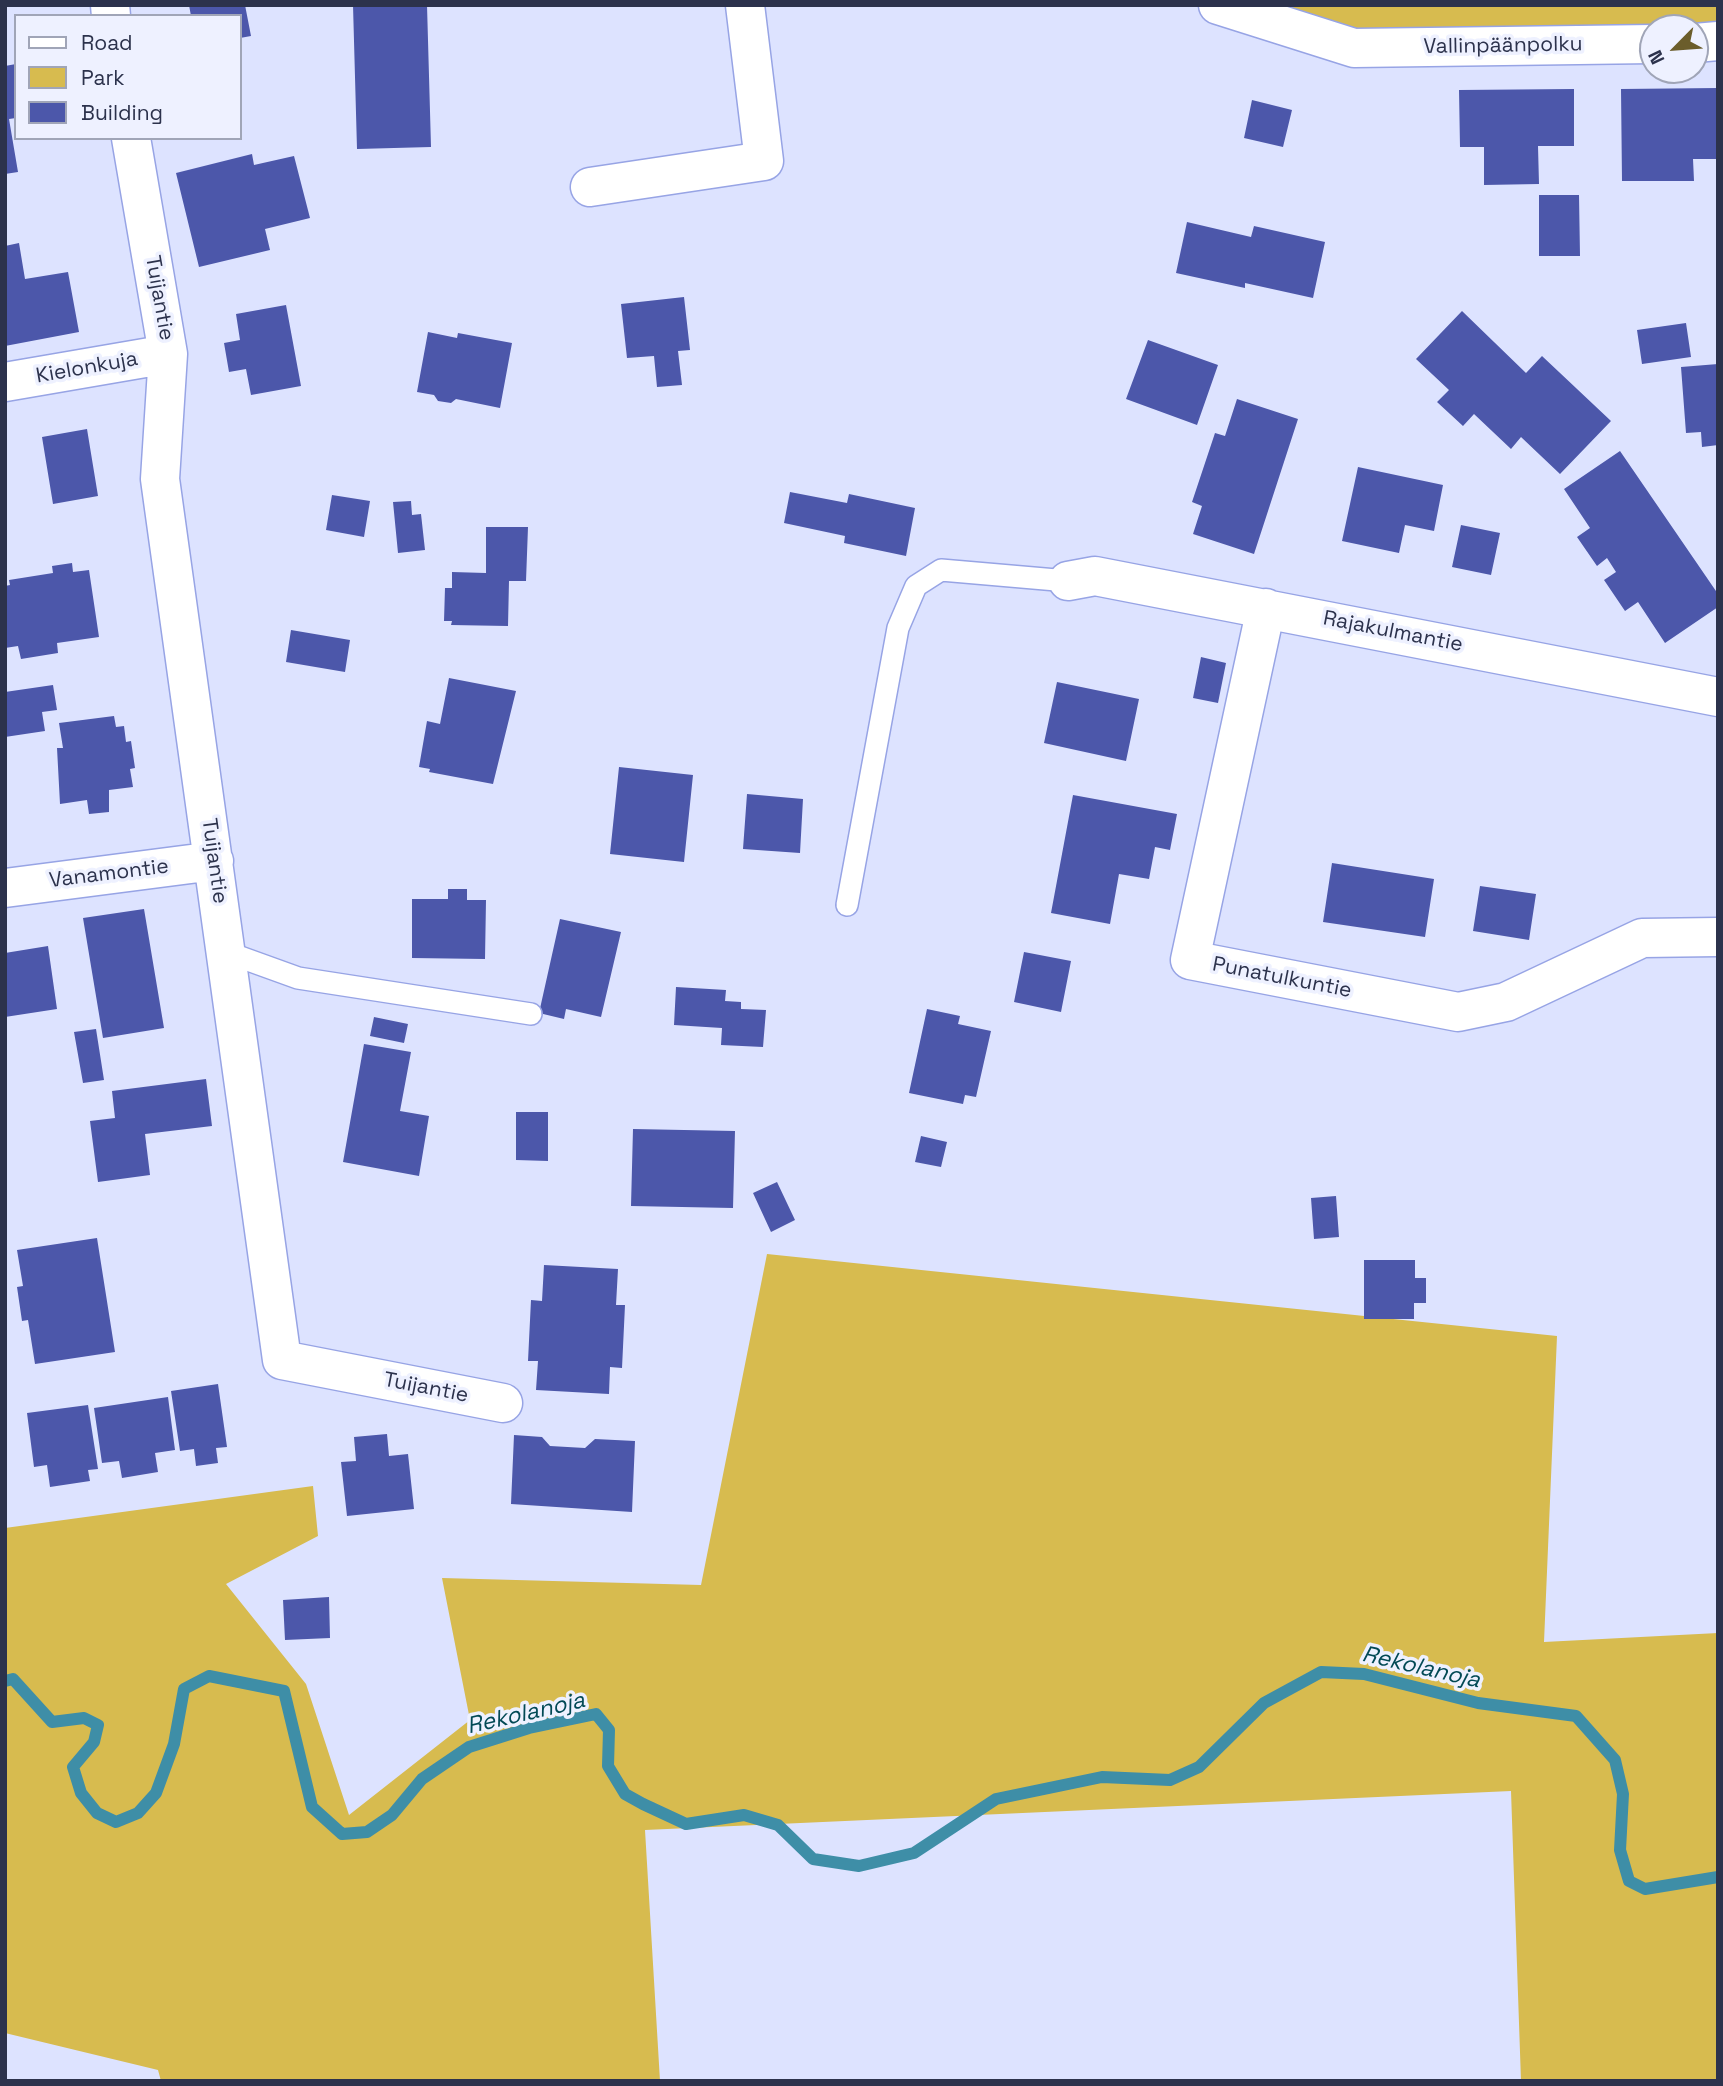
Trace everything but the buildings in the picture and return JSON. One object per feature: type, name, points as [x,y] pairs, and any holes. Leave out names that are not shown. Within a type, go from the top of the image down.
[{"type":"street","points":[[590,187],[764,161],[745,5]]},
{"type":"street","name":"Vallinpäänpolku","points":[[1218,5],[1354,48],[1639,44]]},
{"type":"street","name":"Tuijantie","points":[[131,140],[168,354],[160,479],[282,1360],[503,1403]]},
{"type":"street","name":"Kielonkuja","points":[[5,382],[168,354]]},
{"type":"street","name":"Rajakulmantie","points":[[1069,581],[1095,576],[1718,697]]},
{"type":"street","name":"Punatulkuntie","points":[[1266,608],[1190,960],[1458,1012],[1506,1002],[1642,939],[1718,937]]},
{"type":"street","name":"Vanamontie","points":[[5,888],[214,861]]},
{"type":"lane","points":[[847,905],[898,628],[916,586],[941,570],[1069,581]]},
{"type":"lane","points":[[226,952],[298,978],[531,1014]]},
{"type":"green space","points":[[1218,5],[1718,5],[1718,41],[1709,36],[1709,14],[1639,14],[1639,29],[1354,48]]},
{"type":"green space","points":[[767,1254],[1557,1336],[1544,1642],[1718,1633],[1718,2081],[1521,2081],[1511,1791],[645,1830],[660,2081],[161,2081],[158,2070],[5,2033],[5,1528],[313,1486],[318,1536],[226,1584],[306,1684],[349,1815],[470,1720],[442,1578],[701,1585]]},
{"type":"waterway","name":"Rekolanoja","points":[[5,1681],[13,1679],[52,1722],[84,1718],[98,1725],[94,1742],[73,1767],[81,1793],[97,1813],[116,1822],[138,1813],[156,1793],[174,1744],[184,1689],[209,1676],[284,1691],[312,1807],[342,1834],[367,1832],[392,1815],[422,1779],[469,1747],[529,1728],[596,1714],[609,1730],[608,1766],[625,1794],[686,1824],[744,1815],[778,1825],[813,1859],[859,1866],[914,1853],[996,1799],[1102,1777],[1170,1780],[1199,1767],[1264,1703],[1321,1672],[1364,1674],[1478,1703],[1576,1716],[1615,1760],[1623,1794],[1620,1850],[1629,1881],[1645,1889],[1718,1877]]}]
